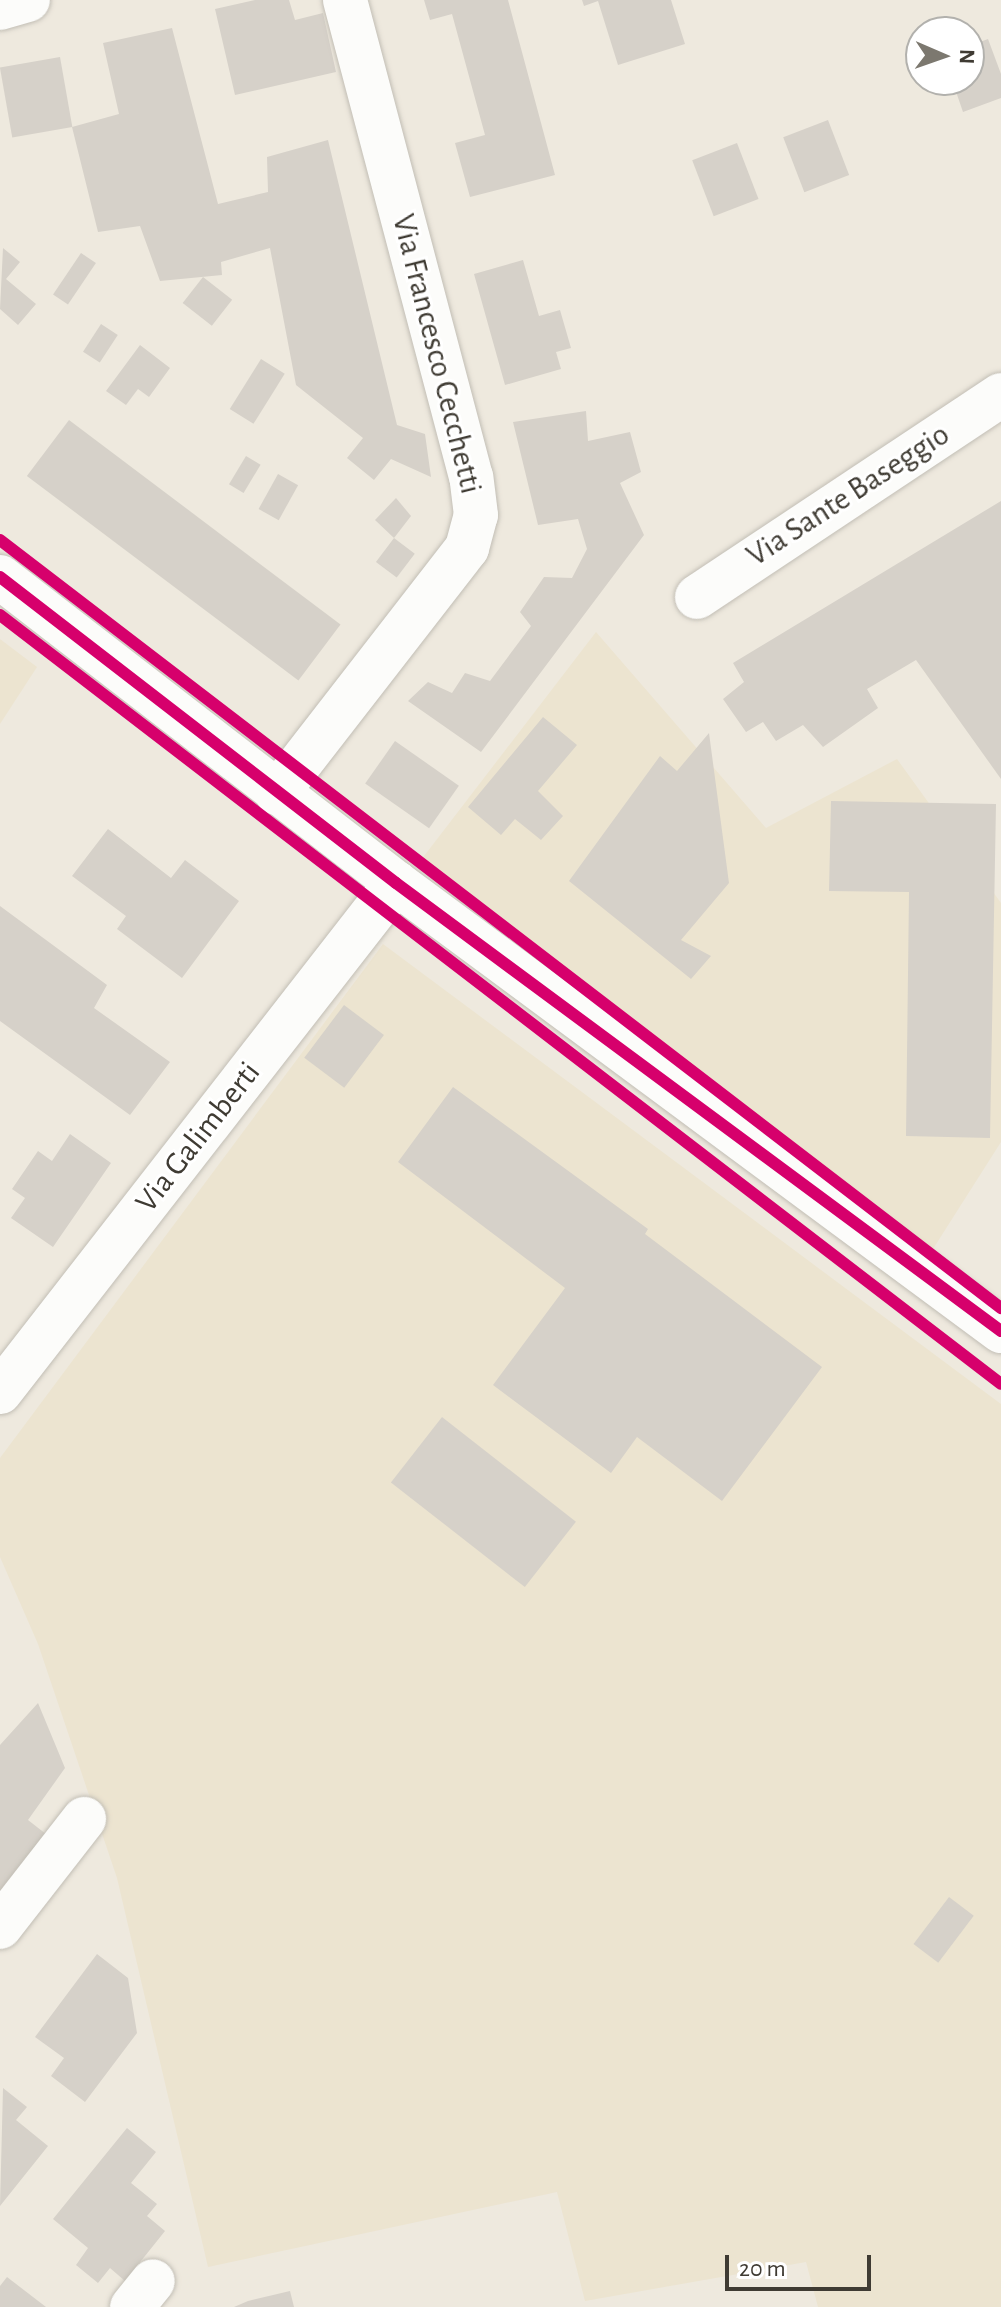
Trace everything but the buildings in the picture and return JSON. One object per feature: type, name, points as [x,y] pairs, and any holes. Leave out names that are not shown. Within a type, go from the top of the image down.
[{"type":"street","points":[[0,8],[28,0]]},
{"type":"street","name":"Via Francesco Cecchetti","points":[[277,793],[467,548],[476,515],[471,477],[345,0]]},
{"type":"street","name":"Via Sante Baseggio","points":[[697,597],[1001,395]]},
{"type":"street","points":[[0,577],[396,883],[1001,1331]]},
{"type":"street","name":"Via Galimberti","points":[[0,1392],[396,883]]},
{"type":"street","points":[[0,1927],[84,1819]]},
{"type":"shaded area","points":[[596,632],[766,828],[897,759],[1001,903],[1001,1142],[912,1282],[421,860]]},
{"type":"shaded area","points":[[0,639],[37,667],[0,724]]},
{"type":"shaded area","points":[[383,944],[1001,1404],[1001,2307],[818,2307],[806,2262],[585,2301],[557,2192],[208,2267],[117,1878],[38,1644],[0,1557],[0,1458]]},
{"type":"cycle path","points":[[0,540],[1001,1308]]},
{"type":"cycle path","points":[[0,577],[396,883],[1001,1331]]},
{"type":"cycle path","points":[[0,615],[1001,1384]]}]
